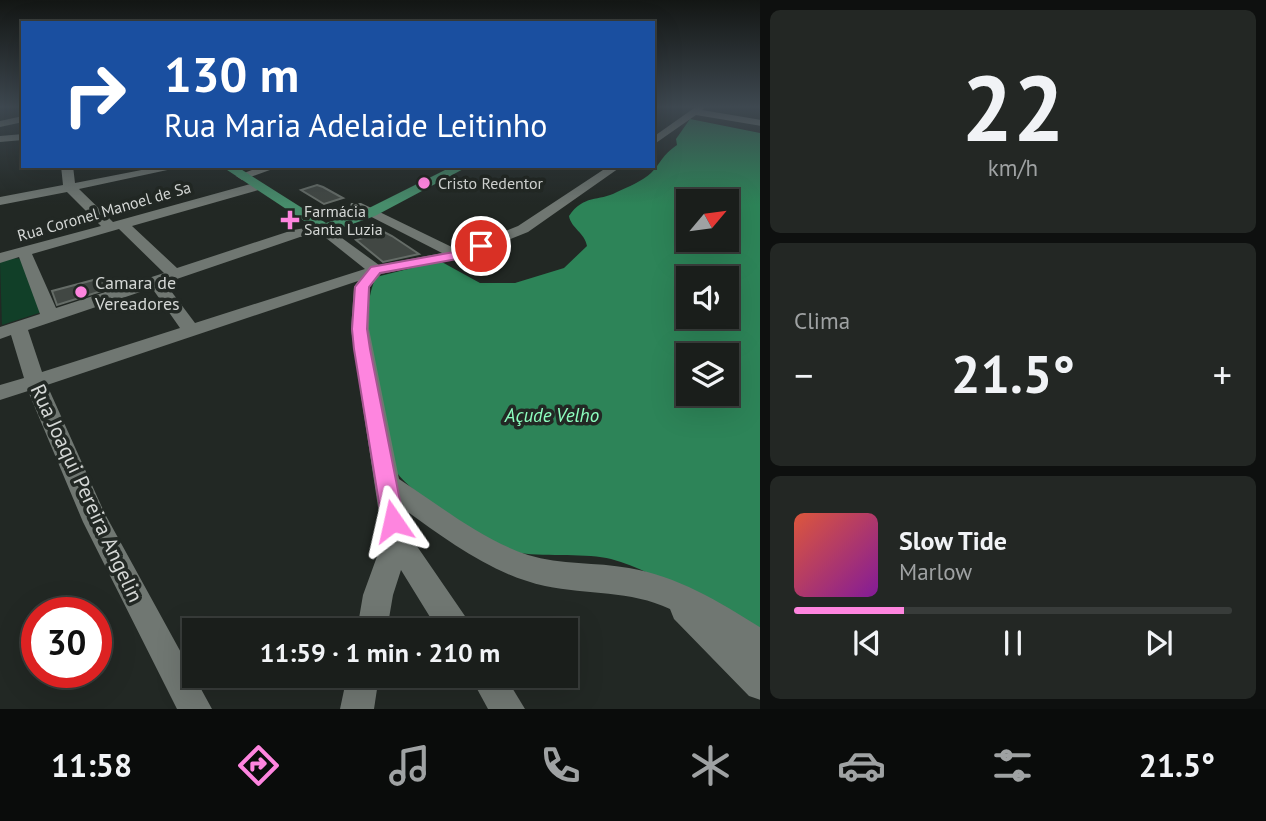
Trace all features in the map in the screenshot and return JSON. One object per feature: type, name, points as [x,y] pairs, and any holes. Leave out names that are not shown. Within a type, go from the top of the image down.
[{"type":"main road","points":[[230,168],[319,226],[370,213],[400,199],[448,168]]},
{"type":"main road","points":[[319,226],[356,206],[458,168]]},
{"type":"main road","points":[[386,194],[400,199]]},
{"type":"street","points":[[0,188],[122,168]]},
{"type":"street","points":[[0,201],[68,177],[160,168]]},
{"type":"street","points":[[242,176],[269,168]]},
{"type":"street","points":[[0,393],[376,270],[457,255],[523,229],[614,168]]},
{"type":"street","points":[[68,177],[116,226],[175,275]]},
{"type":"street","name":"Rua Coronel Manoel de Sa","points":[[0,258],[258,186]]},
{"type":"street","points":[[356,206],[457,255]]},
{"type":"street","points":[[319,226],[376,270]]},
{"type":"street","name":"Rua Joaqui Pereira Angelin","points":[[195,709],[105,537],[56,437],[9,330],[319,226]]},
{"type":"street","points":[[24,252],[50,316]]},
{"type":"street","points":[[376,270],[362,287],[359,329],[385,483],[397,540],[448,618]]},
{"type":"street","points":[[156,282],[191,331]]},
{"type":"street","points":[[385,483],[477,542],[518,564],[548,573],[628,581],[673,596],[712,616],[760,647]]},
{"type":"street","points":[[374,618],[378,595],[397,540]]},
{"type":"street","points":[[673,596],[760,684]]},
{"type":"street","points":[[356,709],[360,688]]},
{"type":"street","points":[[494,688],[508,709]]},
{"type":"shaded area","points":[[13,258],[22,259],[45,311],[2,325],[0,262]]},
{"type":"water","name":"Açude Velho","points":[[676,139],[760,139],[760,638],[669,583],[631,566],[602,557],[521,553],[493,542],[452,518],[402,479],[395,469],[387,438],[368,316],[371,289],[376,277],[440,261],[480,283],[515,283],[564,268],[587,246],[570,220],[569,216],[575,209],[586,201],[610,195],[635,184],[655,169],[677,145]]},
{"type":"building","points":[[317,185],[343,198],[324,204],[301,190]]},
{"type":"building","points":[[384,232],[419,254],[383,262],[356,240]]},
{"type":"building","name":"Camara de Vereadores","points":[[101,278],[108,289],[57,305],[52,291]]},
{"type":"place","name":"Cristo Redentor","points":[[424,183]]},
{"type":"place","name":"Farmácia Santa Luzia","points":[[290,220]]},
{"type":"place","name":"Camara de Vereadores","points":[[81,292]]},
{"type":"route","points":[[393,521],[359,329],[362,287],[376,270],[457,255],[481,246]]}]
